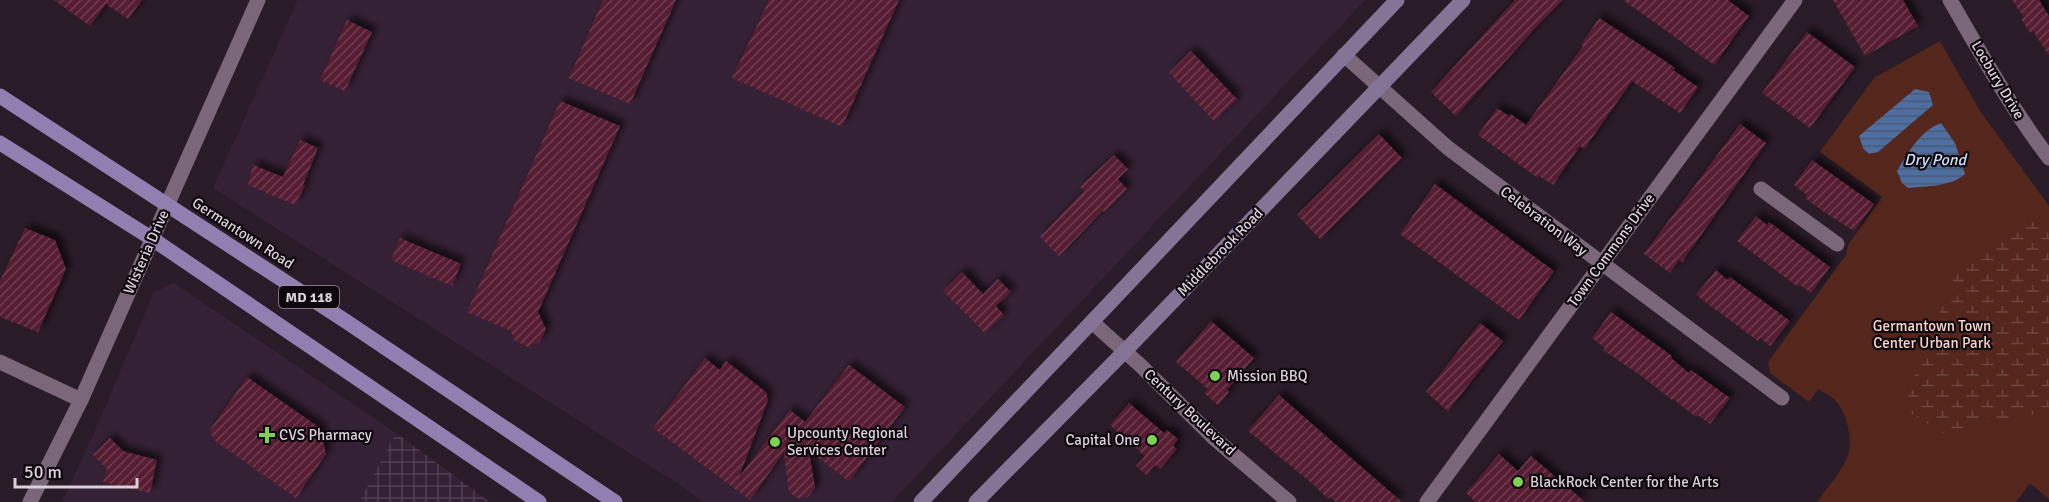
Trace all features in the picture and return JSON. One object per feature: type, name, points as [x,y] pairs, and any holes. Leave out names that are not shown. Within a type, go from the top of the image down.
[{"type":"main road","points":[[921,502],[1397,0]]},
{"type":"main road","name":"Middlebrook Road","points":[[976,502],[1463,0]]},
{"type":"main road","name":"Germantown Road","points":[[0,96],[590,483],[615,502]]},
{"type":"main road","name":"MD 118","points":[[0,143],[151,238],[539,502]]},
{"type":"street","name":"Wisteria Drive","points":[[30,502],[81,400],[258,0]]},
{"type":"street","name":"Town Commons Drive","points":[[1427,502],[1795,0]]},
{"type":"street","name":"Locbury Drive","points":[[1950,0],[2020,119],[2049,158]]},
{"type":"street","name":"Celebration Way","points":[[1344,55],[1448,148],[1782,398]]},
{"type":"street","points":[[1761,189],[1837,244]]},
{"type":"street","name":"Century Boulevard","points":[[1092,322],[1214,438],[1289,502]]},
{"type":"street","points":[[0,362],[81,400]]},
{"type":"shaded area","points":[[298,0],[1365,0],[892,502],[703,502],[683,487],[213,188]]},
{"type":"shaded area","points":[[174,283],[396,433],[359,502],[62,502],[154,292]]},
{"type":"shaded area","points":[[396,433],[490,502],[359,502]]},
{"type":"green space","name":"Germantown Town Center Urban Park","points":[[1940,41],[1980,111],[2049,206],[2049,499],[2030,483],[2016,502],[1817,502],[1840,471],[1849,453],[1850,437],[1846,419],[1839,404],[1831,396],[1818,389],[1809,402],[1770,373],[1768,362],[1846,255],[1848,245],[1882,197],[1820,152],[1874,78]]},
{"type":"green space","points":[[2034,213],[2049,234],[2049,410],[2045,413],[1968,425],[1961,444],[1904,409],[1913,379],[1960,264]]},
{"type":"water","name":"Dry Pond","points":[[1915,89],[1929,92],[1933,105],[1878,152],[1869,154],[1863,148],[1859,136]]},
{"type":"water","name":"Dry Pond","points":[[1941,123],[1955,143],[1965,174],[1946,184],[1908,188],[1902,183],[1897,171],[1921,137]]},
{"type":"building","points":[[54,0],[142,0],[128,19],[106,4],[90,26]]},
{"type":"building","points":[[603,0],[676,0],[630,104],[569,78]]},
{"type":"building","points":[[769,0],[899,0],[842,127],[732,78]]},
{"type":"building","points":[[1515,0],[1563,0],[1456,116],[1431,92]]},
{"type":"building","points":[[1623,0],[1728,0],[1749,16],[1714,65]]},
{"type":"building","points":[[1833,0],[1903,0],[1918,26],[1865,56]]},
{"type":"building","points":[[2012,0],[2039,0],[2049,16],[2049,55],[2033,31],[2030,33],[2021,19],[2024,17]]},
{"type":"building","points":[[1599,18],[1675,68],[1673,70],[1698,87],[1680,113],[1632,81],[1584,149],[1580,146],[1553,185],[1539,176],[1538,178],[1478,135],[1497,108],[1509,116],[1511,114],[1526,125],[1583,46],[1581,45]]},
{"type":"building","points":[[347,20],[372,32],[345,91],[320,80]]},
{"type":"building","points":[[1807,32],[1855,67],[1810,128],[1762,93]]},
{"type":"building","points":[[1191,51],[1237,99],[1214,121],[1169,73]]},
{"type":"building","points":[[560,101],[620,126],[538,312],[546,329],[540,342],[528,347],[515,341],[511,331],[467,312]]},
{"type":"building","points":[[1740,124],[1766,143],[1682,262],[1679,260],[1670,273],[1644,254]]},
{"type":"building","points":[[1379,134],[1402,158],[1320,239],[1297,215]]},
{"type":"building","points":[[300,140],[318,148],[303,185],[305,186],[295,205],[248,185],[253,165],[283,177]]},
{"type":"building","points":[[1114,155],[1128,169],[1118,179],[1127,189],[1104,212],[1103,210],[1059,256],[1040,237],[1084,191],[1080,187]]},
{"type":"building","points":[[1812,160],[1874,204],[1854,231],[1805,198],[1807,195],[1794,185]]},
{"type":"building","points":[[1435,184],[1554,271],[1519,320],[1400,234]]},
{"type":"building","points":[[1756,216],[1767,225],[1769,222],[1830,267],[1811,293],[1799,284],[1798,287],[1737,241]]},
{"type":"building","points":[[25,228],[55,240],[66,269],[38,332],[0,317],[0,281]]},
{"type":"building","points":[[400,238],[461,264],[452,286],[391,260]]},
{"type":"building","points":[[1716,270],[1728,280],[1730,277],[1790,321],[1770,346],[1760,338],[1758,341],[1696,295]]},
{"type":"building","points":[[962,272],[983,294],[998,279],[1011,292],[996,306],[1004,315],[985,333],[943,291]]},
{"type":"building","points":[[1611,312],[1672,356],[1671,358],[1689,373],[1691,370],[1730,398],[1710,424],[1698,415],[1696,417],[1603,350],[1605,348],[1592,338]]},
{"type":"building","name":"Mission BBQ","points":[[1211,321],[1254,358],[1227,390],[1229,392],[1218,405],[1204,393],[1208,389],[1176,362]]},
{"type":"building","points":[[1480,323],[1503,341],[1448,411],[1426,392]]},
{"type":"building","name":"Upcounty Regional Services Center","points":[[705,358],[720,370],[726,361],[766,392],[768,400],[739,477],[790,410],[805,422],[849,365],[905,407],[849,481],[809,451],[815,488],[808,497],[797,498],[789,492],[784,452],[750,500],[653,428]]},
{"type":"building","name":"CVS Pharmacy","points":[[247,377],[320,428],[326,454],[296,498],[214,440],[210,430]]},
{"type":"building","points":[[1279,395],[1402,502],[1336,502],[1330,497],[1328,499],[1248,431]]},
{"type":"building","name":"Capital One","points":[[1129,403],[1164,433],[1167,430],[1178,439],[1173,446],[1177,449],[1160,469],[1155,465],[1146,475],[1136,466],[1145,456],[1110,425]]},
{"type":"building","points":[[110,438],[123,451],[157,460],[150,493],[103,482],[107,469],[93,455]]},
{"type":"building","name":"BlackRock Center for the Arts","points":[[1499,454],[1518,471],[1531,456],[1585,502],[1476,502],[1466,493]]},
{"type":"place","name":"Mission BBQ","points":[[1215,376]]},
{"type":"place","name":"CVS Pharmacy","points":[[267,435]]},
{"type":"place","name":"Capital One","points":[[1152,440]]},
{"type":"place","name":"Upcounty Regional Services Center","points":[[775,442]]},
{"type":"place","name":"BlackRock Center for the Arts","points":[[1518,482]]}]
